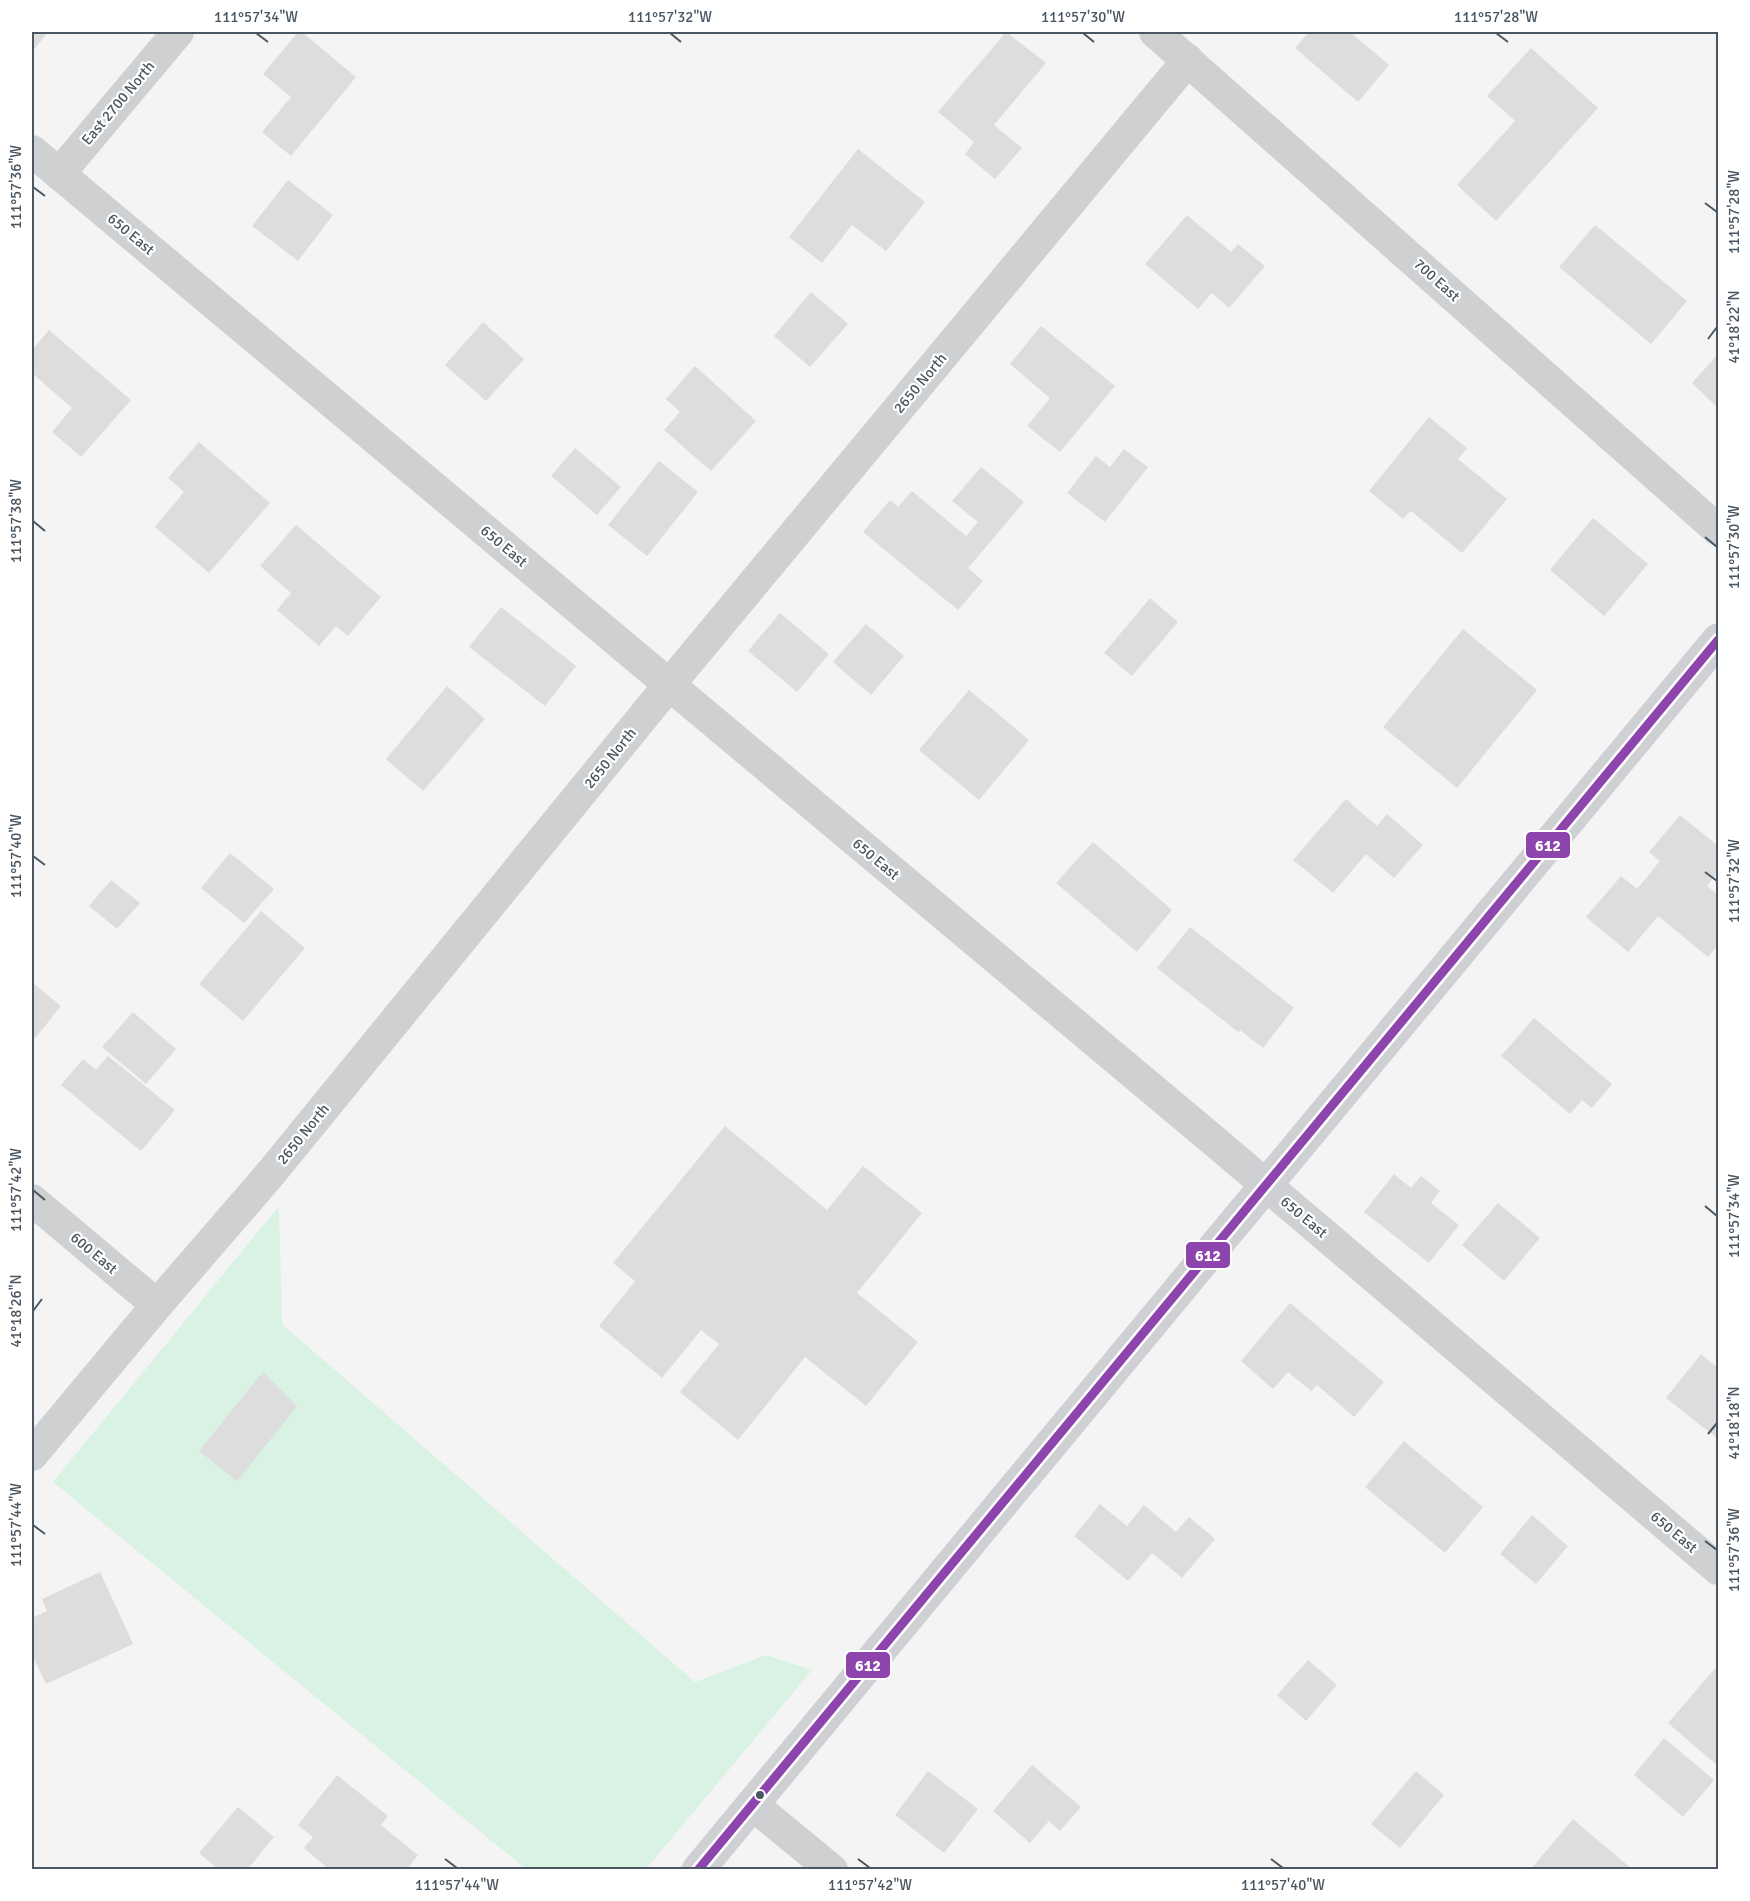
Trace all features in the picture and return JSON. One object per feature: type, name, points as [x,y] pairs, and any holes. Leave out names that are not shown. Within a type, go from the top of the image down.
[{"type":"main road","points":[[698,1869],[1719,640]]},
{"type":"street","name":"East 2700 North","points":[[58,174],[178,32]]},
{"type":"street","name":"700 East","points":[[1155,32],[1719,530]]},
{"type":"street","name":"2650 North","points":[[32,1455],[271,1173],[669,685],[1188,60]]},
{"type":"street","name":"650 East","points":[[32,151],[1266,1185],[1719,1569]]},
{"type":"street","name":"600 East","points":[[32,1200],[157,1305]]},
{"type":"street","points":[[752,1804],[832,1869]]},
{"type":"green space","points":[[279,1206],[282,1324],[695,1682],[766,1655],[812,1670],[646,1869],[526,1869],[53,1482]]},
{"type":"building","points":[[32,32],[48,32],[32,52]]},
{"type":"building","points":[[298,32],[302,32],[356,77],[291,156],[262,132],[291,97],[263,74]]},
{"type":"building","points":[[1006,32],[1046,63],[994,125],[1022,148],[995,179],[965,154],[974,142],[938,112]]},
{"type":"building","points":[[1309,32],[1350,32],[1389,65],[1358,102],[1295,48]]},
{"type":"building","points":[[1531,48],[1598,108],[1496,221],[1457,185],[1515,121],[1487,96]]},
{"type":"building","points":[[858,149],[925,202],[886,251],[852,225],[822,263],[789,237]]},
{"type":"building","points":[[288,180],[333,215],[298,261],[252,226]]},
{"type":"building","points":[[1187,215],[1231,252],[1238,244],[1265,266],[1229,308],[1212,293],[1198,309],[1145,264]]},
{"type":"building","points":[[1595,225],[1687,301],[1651,344],[1559,267]]},
{"type":"building","points":[[811,292],[848,324],[810,367],[774,336]]},
{"type":"building","points":[[483,322],[524,359],[486,401],[445,365]]},
{"type":"building","points":[[1041,326],[1115,386],[1060,452],[1027,426],[1050,398],[1010,364]]},
{"type":"building","points":[[49,330],[131,400],[81,457],[52,432],[72,408],[32,373],[32,350]]},
{"type":"building","points":[[1718,354],[1718,408],[1692,383]]},
{"type":"building","points":[[695,366],[756,421],[711,471],[664,430],[680,412],[666,399]]},
{"type":"building","points":[[1429,417],[1467,448],[1458,459],[1507,499],[1462,553],[1411,511],[1403,519],[1369,491]]},
{"type":"building","points":[[199,442],[270,503],[209,573],[155,527],[184,492],[168,478]]},
{"type":"building","points":[[575,448],[621,487],[597,515],[551,476]]},
{"type":"building","points":[[1124,449],[1148,467],[1105,522],[1067,493],[1096,456],[1110,467]]},
{"type":"building","points":[[659,461],[698,492],[647,556],[608,525]]},
{"type":"building","points":[[981,467],[1024,502],[968,568],[983,581],[958,610],[863,532],[890,500],[898,507],[912,491],[966,536],[978,522],[952,501]]},
{"type":"building","points":[[1593,518],[1648,564],[1604,616],[1550,570]]},
{"type":"building","points":[[296,525],[381,597],[348,636],[336,626],[319,646],[277,610],[291,593],[260,566]]},
{"type":"building","points":[[1150,598],[1178,622],[1132,676],[1104,653]]},
{"type":"building","points":[[501,607],[576,666],[545,706],[469,647]]},
{"type":"building","points":[[780,613],[829,654],[797,692],[748,651]]},
{"type":"building","points":[[866,624],[904,656],[871,695],[833,662]]},
{"type":"building","points":[[1463,629],[1537,690],[1457,788],[1383,727]]},
{"type":"building","points":[[447,686],[485,719],[423,791],[386,759]]},
{"type":"building","points":[[969,690],[1029,740],[979,800],[919,750]]},
{"type":"building","points":[[1346,799],[1377,826],[1387,814],[1423,845],[1394,878],[1366,854],[1333,893],[1293,860]]},
{"type":"building","points":[[1680,815],[1718,846],[1718,872],[1707,886],[1718,895],[1718,945],[1708,957],[1658,916],[1628,952],[1586,917],[1621,876],[1637,889],[1660,861],[1649,852]]},
{"type":"building","points":[[1093,842],[1172,910],[1137,952],[1056,883]]},
{"type":"building","points":[[230,853],[274,889],[244,923],[201,888]]},
{"type":"building","points":[[111,880],[140,903],[117,929],[89,906]]},
{"type":"building","points":[[261,911],[305,948],[243,1021],[199,984]]},
{"type":"building","points":[[1190,927],[1294,1008],[1263,1048],[1240,1030],[1238,1032],[1157,968]]},
{"type":"building","points":[[32,982],[61,1006],[32,1042]]},
{"type":"building","points":[[133,1012],[176,1049],[146,1084],[102,1047]]},
{"type":"building","points":[[1534,1018],[1612,1084],[1592,1108],[1582,1100],[1570,1114],[1501,1056]]},
{"type":"building","points":[[108,1056],[175,1110],[141,1151],[61,1085],[83,1059],[96,1070]]},
{"type":"building","points":[[725,1126],[827,1210],[863,1166],[922,1213],[857,1293],[918,1342],[866,1406],[805,1357],[738,1440],[680,1392],[719,1344],[701,1330],[662,1378],[599,1326],[635,1281],[613,1263]]},
{"type":"building","points":[[1394,1174],[1411,1188],[1421,1176],[1440,1191],[1431,1203],[1459,1225],[1429,1263],[1364,1212]]},
{"type":"building","points":[[1498,1203],[1540,1238],[1504,1281],[1462,1245]]},
{"type":"building","points":[[1290,1303],[1384,1382],[1354,1417],[1317,1385],[1311,1391],[1288,1372],[1273,1389],[1241,1361]]},
{"type":"building","points":[[1701,1354],[1718,1368],[1718,1439],[1666,1398]]},
{"type":"building","points":[[263,1372],[297,1406],[237,1481],[199,1451]]},
{"type":"building","points":[[1404,1441],[1483,1507],[1445,1553],[1365,1487]]},
{"type":"building","points":[[1100,1504],[1127,1526],[1144,1505],[1176,1532],[1189,1517],[1215,1539],[1182,1578],[1152,1553],[1128,1581],[1074,1536]]},
{"type":"building","points":[[1532,1515],[1568,1546],[1536,1584],[1500,1554]]},
{"type":"building","points":[[100,1572],[133,1644],[46,1684],[34,1659],[32,1660],[32,1618],[47,1611],[42,1599]]},
{"type":"building","points":[[1308,1660],[1337,1685],[1306,1721],[1277,1695]]},
{"type":"building","points":[[1718,1667],[1718,1766],[1668,1723]]},
{"type":"building","points":[[1664,1738],[1714,1780],[1683,1817],[1634,1775]]},
{"type":"building","points":[[1032,1765],[1081,1807],[1060,1831],[1049,1821],[1030,1843],[993,1811]]},
{"type":"building","points":[[928,1771],[978,1809],[944,1853],[895,1815]]},
{"type":"building","points":[[1416,1771],[1444,1795],[1400,1848],[1371,1824]]},
{"type":"building","points":[[337,1775],[388,1816],[381,1825],[418,1855],[406,1870],[392,1870],[388,1866],[386,1870],[330,1870],[304,1848],[313,1837],[298,1825]]},
{"type":"building","points":[[238,1807],[274,1837],[247,1870],[219,1870],[199,1853]]},
{"type":"building","points":[[1573,1819],[1633,1870],[1530,1870]]},
{"type":"transit line","name":"612","points":[[698,1870],[1718,640]]}]
